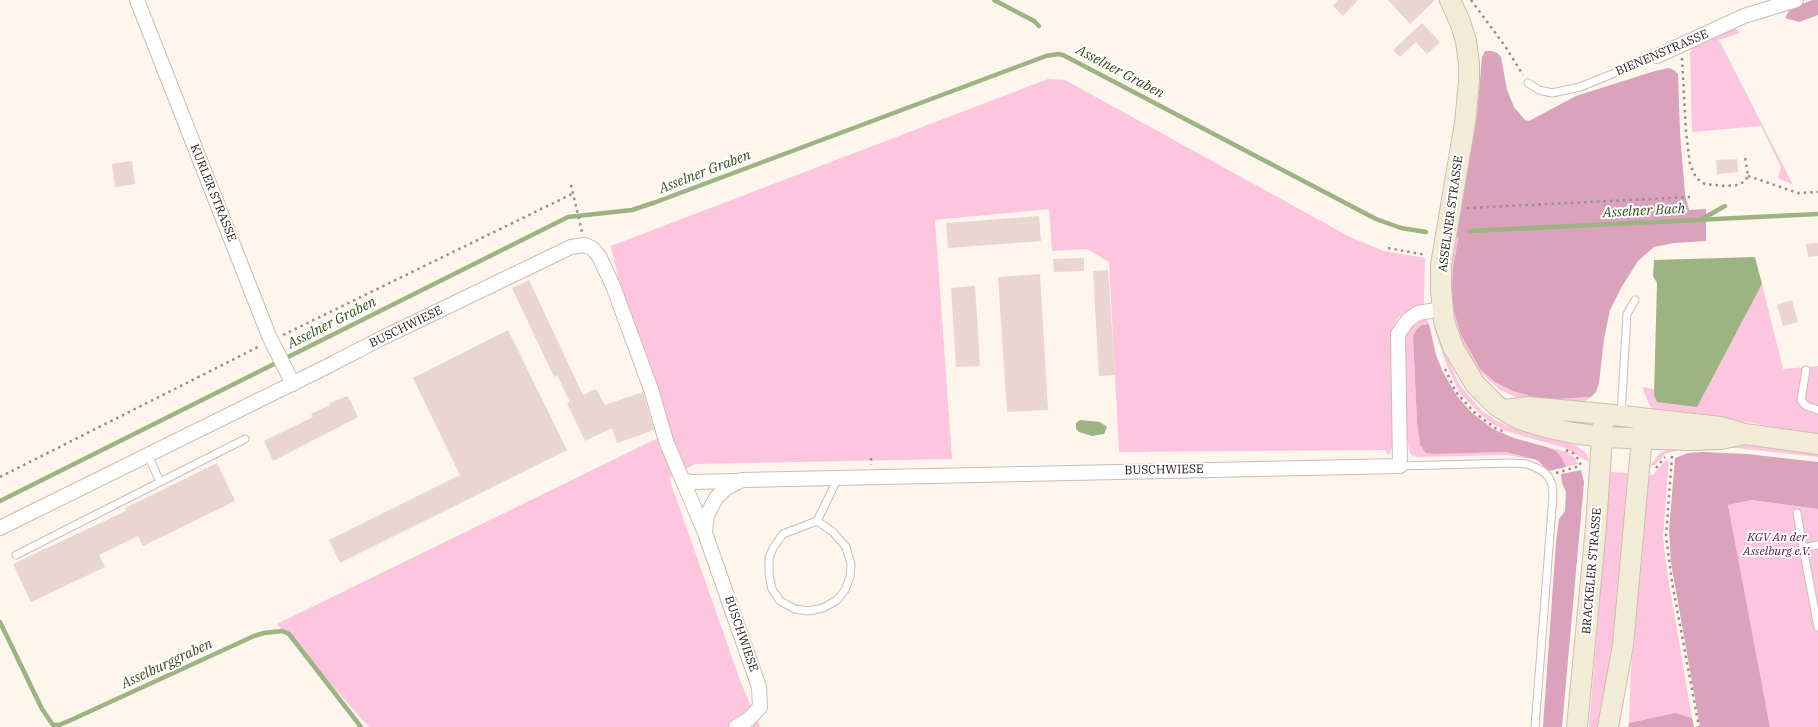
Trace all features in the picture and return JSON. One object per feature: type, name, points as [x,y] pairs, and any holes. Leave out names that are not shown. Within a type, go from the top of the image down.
[{"type":"main road","name":"ASSELNER STRASSE","points":[[1450,0],[1466,41],[1470,81],[1443,257],[1442,309],[1453,347],[1471,377],[1487,398],[1519,419],[1545,427],[1602,437],[1721,439],[1745,434]]},
{"type":"main road","name":"ASSELNER STRASSE","points":[[1505,410],[1528,407],[1643,418],[1721,427],[1745,434],[1818,444]]},
{"type":"main road","name":"BRACKELER STRASSE","points":[[1576,727],[1596,526],[1602,437],[1612,415]]},
{"type":"main road","points":[[1608,727],[1623,645],[1643,418]]},
{"type":"street","name":"KURLER STRASSE","points":[[137,0],[273,341],[291,380]]},
{"type":"street","name":"BIENENSTRASSE","points":[[1657,56],[1744,16],[1796,0]]},
{"type":"street","name":"BUSCHWIESE","points":[[0,528],[148,455],[291,380],[571,247],[585,245],[592,248],[599,256],[613,286],[651,389],[666,441],[705,534],[759,687],[760,707],[749,719],[736,727]]},
{"type":"street","points":[[1400,466],[1398,334],[1408,320],[1418,314],[1442,309]]},
{"type":"street","name":"BUSCHWIESE","points":[[682,479],[690,482],[710,483],[742,480],[1400,466]]},
{"type":"street","points":[[705,534],[707,515],[716,498],[726,488],[742,480]]},
{"type":"lane","name":"BIENENSTRASSE","points":[[1528,83],[1539,90],[1552,93],[1580,87],[1657,56]]},
{"type":"lane","points":[[1612,415],[1627,314],[1635,300]]},
{"type":"lane","points":[[1806,370],[1802,400],[1806,406],[1818,410]]},
{"type":"lane","points":[[16,555],[245,439]]},
{"type":"lane","points":[[148,455],[160,482]]},
{"type":"lane","points":[[1400,466],[1527,464],[1541,470],[1548,476],[1552,484],[1551,524],[1535,727]]},
{"type":"lane","points":[[817,520],[833,532],[846,547],[851,564],[850,578],[845,590],[837,600],[823,608],[808,611],[795,609],[780,601],[772,589],[768,574],[773,548],[783,534],[817,520],[838,478]]},
{"type":"lane","points":[[1797,513],[1818,627]]},
{"type":"lane","points":[[1803,548],[1818,545]]},
{"type":"path","points":[[1471,0],[1505,46],[1528,83]]},
{"type":"path","points":[[1678,47],[1683,59],[1686,132],[1690,164],[1696,178],[1705,184],[1725,186],[1738,184],[1745,181],[1748,176],[1745,158]]},
{"type":"path","points":[[1748,176],[1798,193],[1818,192]]},
{"type":"path","points":[[572,185],[583,234]]},
{"type":"path","points":[[0,477],[574,193]]},
{"type":"path","points":[[1450,207],[1480,208],[1690,197]]},
{"type":"path","points":[[1388,248],[1443,257]]},
{"type":"path","points":[[1444,367],[1456,392],[1474,412],[1495,428],[1508,433]]},
{"type":"path","points":[[1563,448],[1573,453],[1581,466]]},
{"type":"path","points":[[1654,471],[1663,458],[1678,453]]},
{"type":"path","points":[[1672,454],[1666,536],[1672,582],[1699,727]]},
{"type":"path","points":[[1548,476],[1586,466]]},
{"type":"green space","points":[[1730,28],[1736,29],[1740,33],[1719,40],[1793,185],[1778,178],[1781,167],[1761,126],[1692,132],[1690,53],[1693,46]]},
{"type":"green space","points":[[1048,79],[1065,80],[1350,237],[1384,251],[1425,258],[1424,305],[1399,317],[1394,325],[1392,335],[1393,435],[1392,447],[1388,455],[1385,450],[1119,452],[1109,262],[1087,249],[1052,251],[1049,209],[935,220],[952,459],[695,464],[669,478],[741,683],[760,727],[369,727],[277,624],[664,435],[631,336],[611,246]]},
{"type":"green space","points":[[1455,230],[1458,239],[1453,268],[1461,335],[1480,369],[1513,391],[1537,398],[1591,397],[1584,402],[1574,404],[1536,404],[1500,390],[1478,370],[1454,330],[1447,288]]},
{"type":"green space","points":[[1762,284],[1783,369],[1818,366],[1818,435],[1746,422],[1672,415],[1657,411],[1650,406],[1642,387],[1702,397]]},
{"type":"green space","points":[[1421,320],[1427,320],[1429,324],[1422,325],[1413,337],[1417,423],[1420,445],[1426,453],[1506,452],[1537,460],[1507,455],[1418,457],[1410,453],[1407,441],[1404,337],[1409,327]]},
{"type":"green space","points":[[1434,327],[1438,330],[1443,348],[1459,384],[1481,410],[1497,421],[1514,429],[1575,445],[1585,452],[1590,461],[1585,460],[1566,448],[1502,429],[1479,413],[1459,392],[1445,361]]},
{"type":"green space","points":[[1736,444],[1818,453],[1818,457],[1737,448],[1684,448],[1665,454],[1655,465],[1650,466],[1659,454],[1668,449]]},
{"type":"green space","points":[[1547,447],[1567,452],[1575,458],[1578,464],[1566,467],[1556,451]]},
{"type":"green space","points":[[1669,459],[1663,537],[1692,718],[1675,713],[1629,723],[1631,670],[1646,475],[1653,475]]},
{"type":"green space","points":[[1610,472],[1629,473],[1615,639],[1599,727],[1589,727]]},
{"type":"green space","name":"KGV An der Asselburg e.V.","points":[[1750,500],[1818,509],[1818,727],[1770,727],[1728,505]]},
{"type":"shaded area","points":[[1818,0],[1818,15],[1799,22],[1785,18],[1790,8]]},
{"type":"shaded area","points":[[1485,51],[1492,51],[1501,57],[1507,90],[1514,107],[1525,120],[1529,121],[1576,96],[1655,71],[1669,68],[1678,74],[1685,194],[1689,210],[1706,209],[1706,241],[1674,243],[1654,247],[1638,261],[1610,310],[1604,339],[1599,383],[1596,392],[1591,397],[1537,398],[1513,391],[1495,382],[1480,369],[1461,335],[1454,311],[1452,290],[1453,268],[1458,239],[1455,230],[1477,115],[1482,57]]},
{"type":"shaded area","points":[[1755,257],[1762,284],[1697,407],[1657,402],[1654,395],[1657,283],[1653,276],[1654,260]]},
{"type":"shaded area","points":[[1429,324],[1436,355],[1442,370],[1457,396],[1471,412],[1493,429],[1514,438],[1556,451],[1566,467],[1549,471],[1537,460],[1506,452],[1426,453],[1420,445],[1417,423],[1413,337],[1416,330],[1422,325]]},
{"type":"shaded area","points":[[1080,420],[1100,422],[1107,427],[1104,434],[1092,436],[1079,432],[1076,429],[1076,423]]},
{"type":"shaded area","points":[[1688,453],[1747,454],[1818,462],[1818,509],[1751,500],[1728,505],[1770,727],[1700,727],[1671,563],[1669,530],[1675,458]]},
{"type":"shaded area","points":[[1581,470],[1584,482],[1562,727],[1543,727],[1556,542],[1559,519],[1565,511],[1566,492],[1561,474]]},
{"type":"shaded area","points":[[1675,713],[1692,718],[1694,727],[1628,727],[1629,723]]},
{"type":"building","points":[[1338,0],[1358,0],[1343,16],[1333,6]]},
{"type":"building","points":[[1388,0],[1435,0],[1410,24]]},
{"type":"building","points":[[1422,23],[1440,42],[1427,54],[1416,42],[1400,57],[1393,50]]},
{"type":"building","points":[[1737,159],[1738,172],[1717,174],[1716,160]]},
{"type":"building","points":[[132,161],[135,184],[115,187],[112,164]]},
{"type":"building","points":[[1039,216],[1041,241],[948,248],[946,223]]},
{"type":"building","points":[[1818,243],[1818,256],[1808,257],[1806,244]]},
{"type":"building","points":[[1084,258],[1084,271],[1054,272],[1053,259]]},
{"type":"building","points":[[1108,270],[1115,375],[1099,376],[1093,271]]},
{"type":"building","points":[[1040,274],[1048,410],[1007,412],[998,277]]},
{"type":"building","points":[[529,280],[583,395],[596,389],[605,405],[643,392],[654,430],[617,443],[612,428],[585,441],[567,403],[570,402],[557,375],[554,377],[512,288]]},
{"type":"building","points":[[975,286],[980,366],[956,367],[951,288]]},
{"type":"building","points":[[1792,300],[1798,322],[1783,326],[1777,305]]},
{"type":"building","points":[[508,330],[567,450],[340,563],[329,540],[460,475],[413,378]]},
{"type":"building","points":[[348,396],[358,417],[273,461],[264,441],[313,417],[311,414],[330,405],[329,403]]},
{"type":"building","points":[[217,463],[235,501],[143,546],[138,536],[99,555],[105,567],[31,602],[13,564],[126,511],[125,508]]},
{"type":"waterway","name":"Asselner Bach","points":[[994,0],[1034,21],[1039,26]]},
{"type":"waterway","name":"Asselner Graben","points":[[0,501],[568,217],[632,210],[656,202],[1046,56],[1063,55],[1376,219],[1401,228],[1426,232]]},
{"type":"waterway","points":[[1702,219],[1725,206]]},
{"type":"waterway","name":"Asselner Bach","points":[[1470,231],[1818,214]]},
{"type":"waterway","name":"Asselburggraben","points":[[0,622],[42,709],[53,725],[59,725],[71,720],[254,636],[282,631],[289,634],[361,727]]}]
